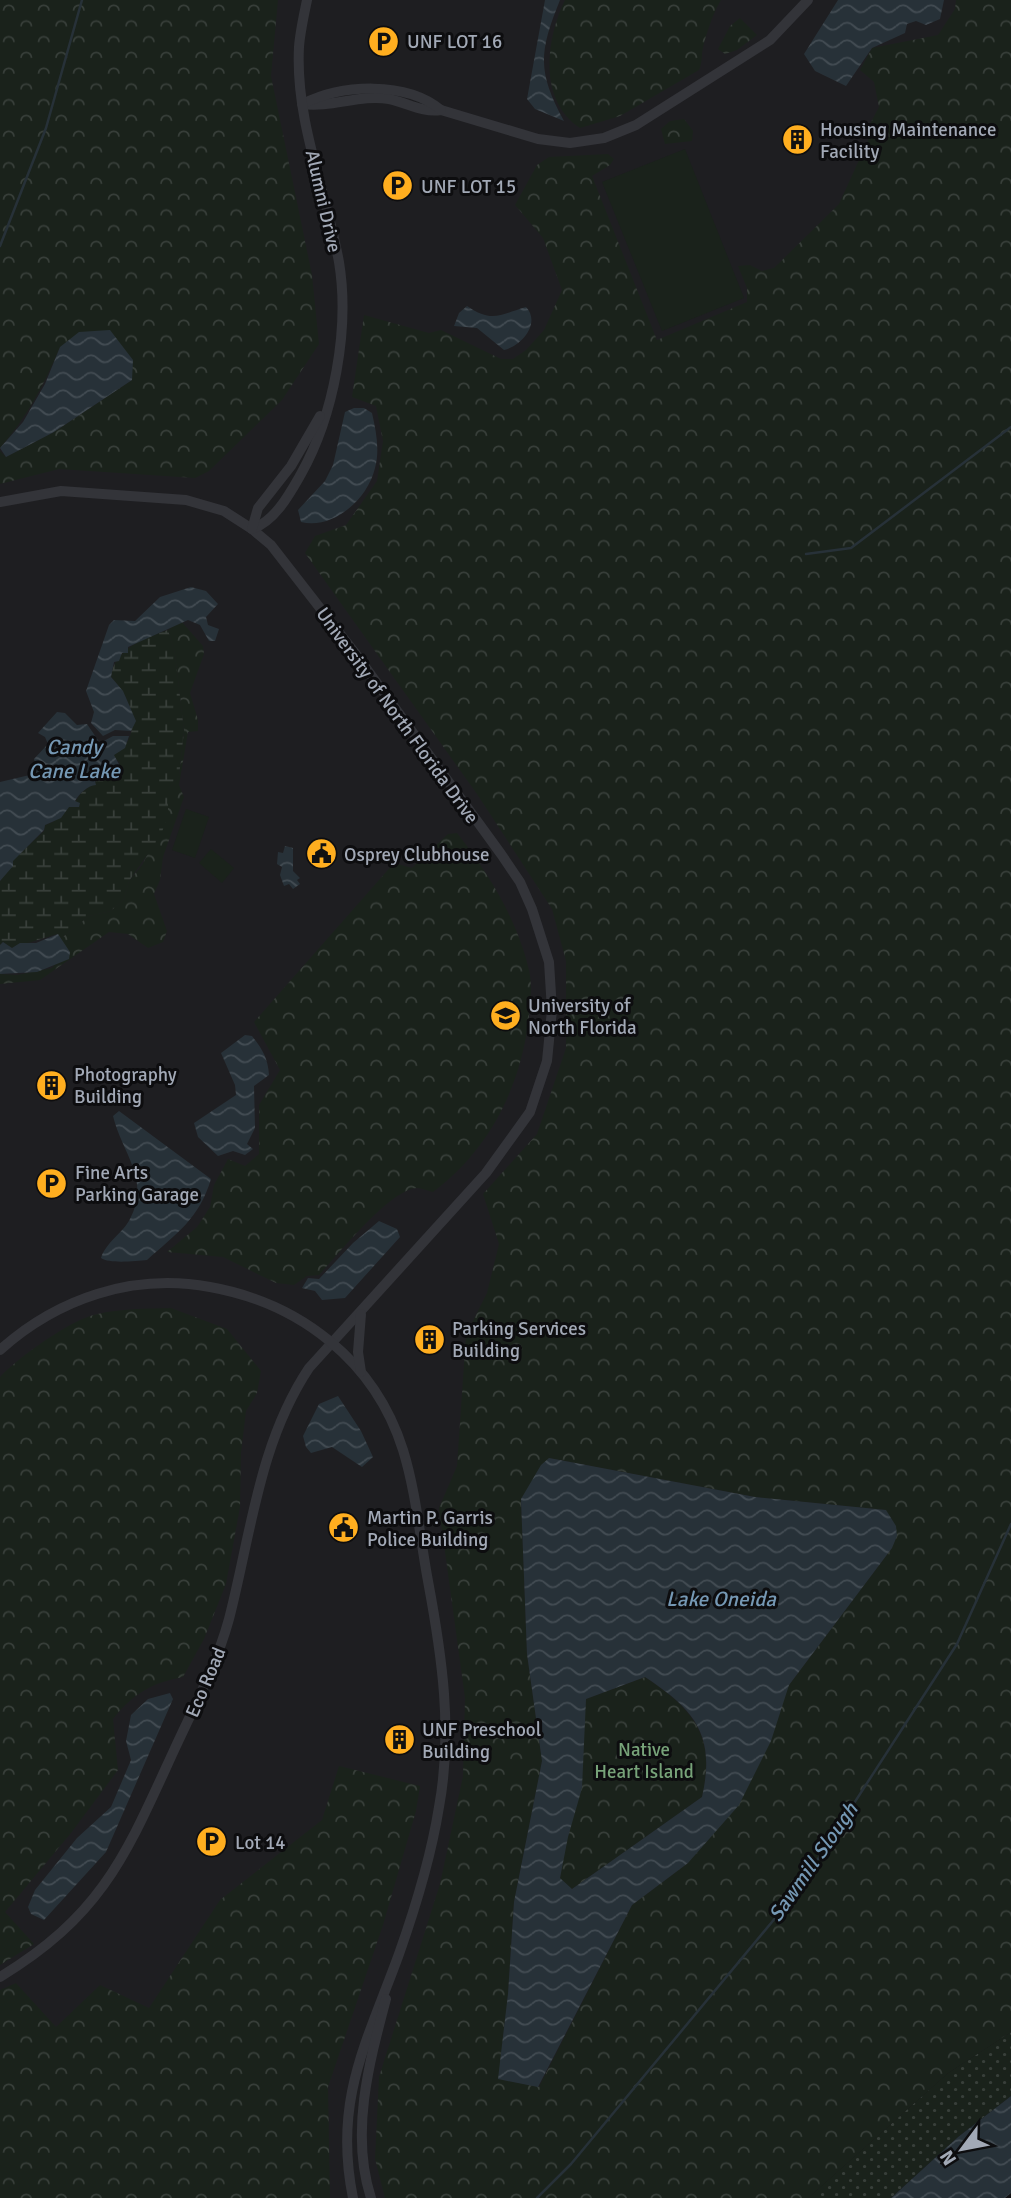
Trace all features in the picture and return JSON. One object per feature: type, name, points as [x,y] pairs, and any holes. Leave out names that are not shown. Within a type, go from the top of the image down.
[{"type":"street","name":"Alumni Drive","points":[[252,529],[270,520],[298,480],[313,449],[327,403],[342,317],[340,265],[302,104],[299,47],[307,0]]},
{"type":"street","points":[[302,104],[320,106],[377,98],[428,112],[441,110],[537,139],[570,143],[604,138],[636,125],[769,40],[808,0]]},
{"type":"street","name":"Alumni Drive","points":[[252,529],[258,508],[291,466],[327,403]]},
{"type":"street","name":"University of North Florida Drive","points":[[0,502],[61,491],[186,500],[225,512],[252,529],[271,545],[350,648],[520,882],[548,962],[552,1010],[547,1061],[530,1112],[486,1173],[333,1343]]},
{"type":"street","points":[[0,1350],[40,1319],[86,1296],[127,1285],[162,1282],[211,1287],[264,1301],[309,1323],[361,1372],[391,1420],[408,1469],[443,1681],[445,1740],[440,1806],[423,1877],[370,2059],[364,2096],[362,2148],[370,2198]]},
{"type":"street","points":[[361,1372],[358,1352],[362,1311]]},
{"type":"street","name":"Eco Road","points":[[0,1977],[46,1946],[79,1916],[108,1881],[129,1848],[221,1648],[264,1471],[282,1417],[309,1368],[333,1343]]},
{"type":"street","points":[[353,2198],[347,2169],[349,2100],[363,2043],[398,1956]]},
{"type":"shaded area","name":"University of North Florida","points":[[0,0],[1011,0],[1011,2032],[948,2073],[808,2198],[0,2198]]},
{"type":"green space","points":[[0,0],[278,0],[271,76],[312,275],[319,344],[282,400],[209,471],[195,478],[59,469],[0,484],[0,451],[6,457],[54,432],[132,380],[60,347],[34,400],[0,448]]},
{"type":"green space","points":[[565,0],[721,0],[706,36],[699,70],[620,116],[580,128],[557,102],[550,68],[553,33]]},
{"type":"green space","points":[[956,0],[1011,0],[1011,2032],[948,2073],[808,2198],[385,2198],[375,2159],[379,2077],[440,1884],[463,1776],[465,1698],[439,1508],[457,1466],[466,1335],[487,1293],[499,1244],[483,1194],[537,1134],[566,1048],[566,961],[552,909],[477,794],[305,553],[315,536],[346,525],[377,481],[383,441],[376,406],[352,397],[364,315],[429,333],[441,330],[501,359],[513,359],[526,350],[544,330],[562,290],[543,238],[515,205],[537,165],[549,157],[608,154],[614,159],[610,165],[592,176],[657,340],[747,302],[747,288],[738,266],[750,265],[762,271],[774,268],[839,204],[870,136],[870,124],[879,107],[874,82],[860,70],[872,48],[938,35],[955,9]],"holes":[[[549,1458],[755,1497],[886,1510],[892,1548],[789,1685],[688,1863],[632,1905],[539,2087],[499,2079],[514,1902],[542,1761],[527,1654],[521,1499]]]},
{"type":"green space","points":[[740,18],[757,35],[737,50],[725,54],[718,49],[730,26]]},
{"type":"green space","points":[[684,119],[693,131],[692,141],[665,144],[661,129],[670,121]]},
{"type":"green space","points":[[685,149],[744,298],[662,331],[602,182]]},
{"type":"green space","points":[[181,621],[203,646],[204,654],[190,693],[198,720],[198,731],[188,732],[179,785],[184,797],[163,857],[160,880],[154,894],[167,931],[163,942],[148,948],[128,934],[109,932],[40,980],[0,984],[0,974],[17,975],[52,968],[67,948],[60,939],[89,916],[111,911],[124,899],[129,881],[142,865],[168,814],[168,790],[179,776],[184,731],[175,654],[168,630]]},
{"type":"green space","points":[[168,630],[175,654],[184,731],[179,776],[168,790],[168,814],[161,835],[129,881],[124,899],[111,911],[89,916],[60,939],[57,934],[12,948],[3,942],[0,945],[0,881],[12,866],[12,861],[44,831],[45,825],[53,822],[69,807],[79,807],[75,802],[81,793],[120,763],[113,756],[126,744],[132,717],[127,699],[111,677],[113,667],[132,646]]},
{"type":"green space","points":[[186,809],[209,817],[195,858],[172,850]]},
{"type":"green space","points":[[457,833],[491,881],[509,915],[524,951],[531,983],[528,1024],[517,1072],[498,1117],[485,1138],[453,1176],[433,1192],[417,1188],[393,1199],[365,1224],[319,1275],[307,1276],[294,1285],[276,1283],[223,1257],[167,1252],[197,1227],[210,1207],[214,1185],[228,1159],[245,1166],[259,1154],[259,1105],[280,1070],[254,1022],[394,863],[412,868],[448,834]]},
{"type":"green space","points":[[211,849],[234,868],[222,883],[199,863]]},
{"type":"green space","points":[[171,1308],[227,1329],[261,1371],[257,1393],[246,1411],[241,1453],[240,1507],[226,1584],[204,1639],[183,1677],[144,1691],[113,1719],[118,1770],[71,1833],[5,1912],[34,1944],[0,1965],[0,1377],[37,1346],[80,1320],[113,1311]]},
{"type":"green space","name":"Native Heart Island","points":[[645,1677],[677,1701],[697,1727],[706,1757],[702,1797],[572,1889],[560,1879],[586,1699]]},
{"type":"green space","points":[[339,1766],[420,1786],[416,1811],[383,1925],[328,2087],[330,2198],[0,2198],[0,1990],[16,1983],[56,2027],[100,1985],[149,2008],[220,1900],[322,1820]]},
{"type":"green space","points":[[1011,2032],[1011,2096],[958,2137],[891,2198],[808,2198],[948,2073]]},
{"type":"water","points":[[545,0],[560,0],[548,34],[544,61],[549,88],[564,121],[535,109],[527,99]]},
{"type":"water","points":[[838,0],[944,0],[940,19],[926,25],[916,21],[907,24],[905,33],[872,48],[846,86],[815,71],[804,54]]},
{"type":"water","points":[[467,306],[490,316],[526,307],[530,313],[530,327],[523,339],[504,350],[477,328],[454,326],[459,313]]},
{"type":"water","points":[[110,330],[133,360],[132,380],[54,432],[6,457],[0,448],[23,422],[45,384],[60,347],[79,332]]},
{"type":"water","points":[[364,408],[372,413],[377,447],[371,480],[357,501],[337,517],[313,523],[301,522],[298,510],[325,481],[333,465],[345,412]]},
{"type":"water","points":[[191,587],[206,591],[218,604],[206,617],[208,625],[219,629],[215,641],[209,641],[200,625],[188,620],[128,647],[128,653],[122,653],[119,661],[114,662],[111,677],[123,691],[136,721],[131,731],[115,730],[103,736],[91,723],[94,712],[86,691],[109,625],[114,620],[135,621],[160,597]]},
{"type":"water","name":"Candy Cane Lake","points":[[57,712],[65,713],[77,725],[87,724],[100,743],[113,736],[129,736],[125,748],[114,755],[121,768],[111,769],[101,780],[95,781],[96,785],[81,793],[75,801],[80,803],[79,807],[69,807],[61,818],[45,825],[44,830],[13,861],[13,866],[0,881],[0,782],[34,774],[34,759],[48,744],[45,737],[38,733]]},
{"type":"water","points":[[285,846],[293,848],[293,871],[300,878],[297,880],[300,884],[293,889],[289,884],[284,886],[280,875],[282,867],[277,864],[278,852],[283,853]]},
{"type":"water","points":[[58,934],[70,952],[69,959],[37,972],[0,974],[0,945],[3,942],[12,948],[20,943],[36,943]]},
{"type":"water","points":[[245,1035],[252,1036],[262,1050],[269,1075],[254,1086],[255,1128],[247,1144],[253,1149],[245,1155],[233,1151],[218,1156],[198,1137],[194,1123],[236,1095],[235,1085],[221,1053]]},
{"type":"water","points":[[119,1111],[211,1179],[193,1215],[147,1260],[116,1262],[101,1258],[130,1219],[136,1205],[133,1167],[113,1116]]},
{"type":"water","points":[[379,1221],[397,1229],[400,1237],[345,1298],[322,1300],[315,1291],[302,1288],[308,1278],[319,1279],[353,1243]]},
{"type":"water","points":[[338,1396],[361,1431],[373,1457],[362,1467],[332,1447],[311,1453],[306,1447],[303,1436],[319,1404]]},
{"type":"water","name":"Lake Oneida","points":[[549,1458],[755,1497],[886,1510],[896,1526],[897,1536],[892,1548],[789,1685],[771,1741],[739,1805],[688,1863],[632,1905],[538,2087],[498,2079],[508,1994],[514,1902],[542,1761],[527,1654],[521,1499],[541,1465]],"holes":[[[645,1677],[689,1713],[698,1726],[706,1757],[702,1797],[572,1889],[560,1878],[582,1788],[586,1699]]]},
{"type":"water","points":[[170,1693],[173,1699],[106,1852],[44,1920],[31,1914],[28,1907],[35,1890],[77,1838],[111,1807],[131,1760],[126,1741],[131,1715],[148,1699]]},
{"type":"water","points":[[1011,2096],[1011,2193],[1005,2198],[891,2198],[958,2137]]},
{"type":"waterway","points":[[0,246],[46,128],[82,0]]},
{"type":"waterway","points":[[806,554],[851,548],[1011,427]]},
{"type":"waterway","name":"Sawmill Slough","points":[[537,2198],[571,2164],[796,1893],[957,1644],[1011,1524]]},
{"type":"place","name":"UNF LOT 16","points":[[384,41]]},
{"type":"place","name":"Housing Maintenance Facility","points":[[797,140]]},
{"type":"place","name":"UNF LOT 15","points":[[398,186]]},
{"type":"place","name":"Osprey Clubhouse","points":[[321,854]]},
{"type":"place","name":"University of North Florida","points":[[505,1016]]},
{"type":"place","name":"Photography Building","points":[[51,1085]]},
{"type":"place","name":"Fine Arts Parking Garage","points":[[52,1183]]},
{"type":"place","name":"Parking Services Building","points":[[429,1339]]},
{"type":"place","name":"Martin P. Garris Police Building","points":[[344,1528]]},
{"type":"place","name":"UNF Preschool Building","points":[[399,1740]]},
{"type":"place","name":"Lot 14","points":[[212,1842]]}]
